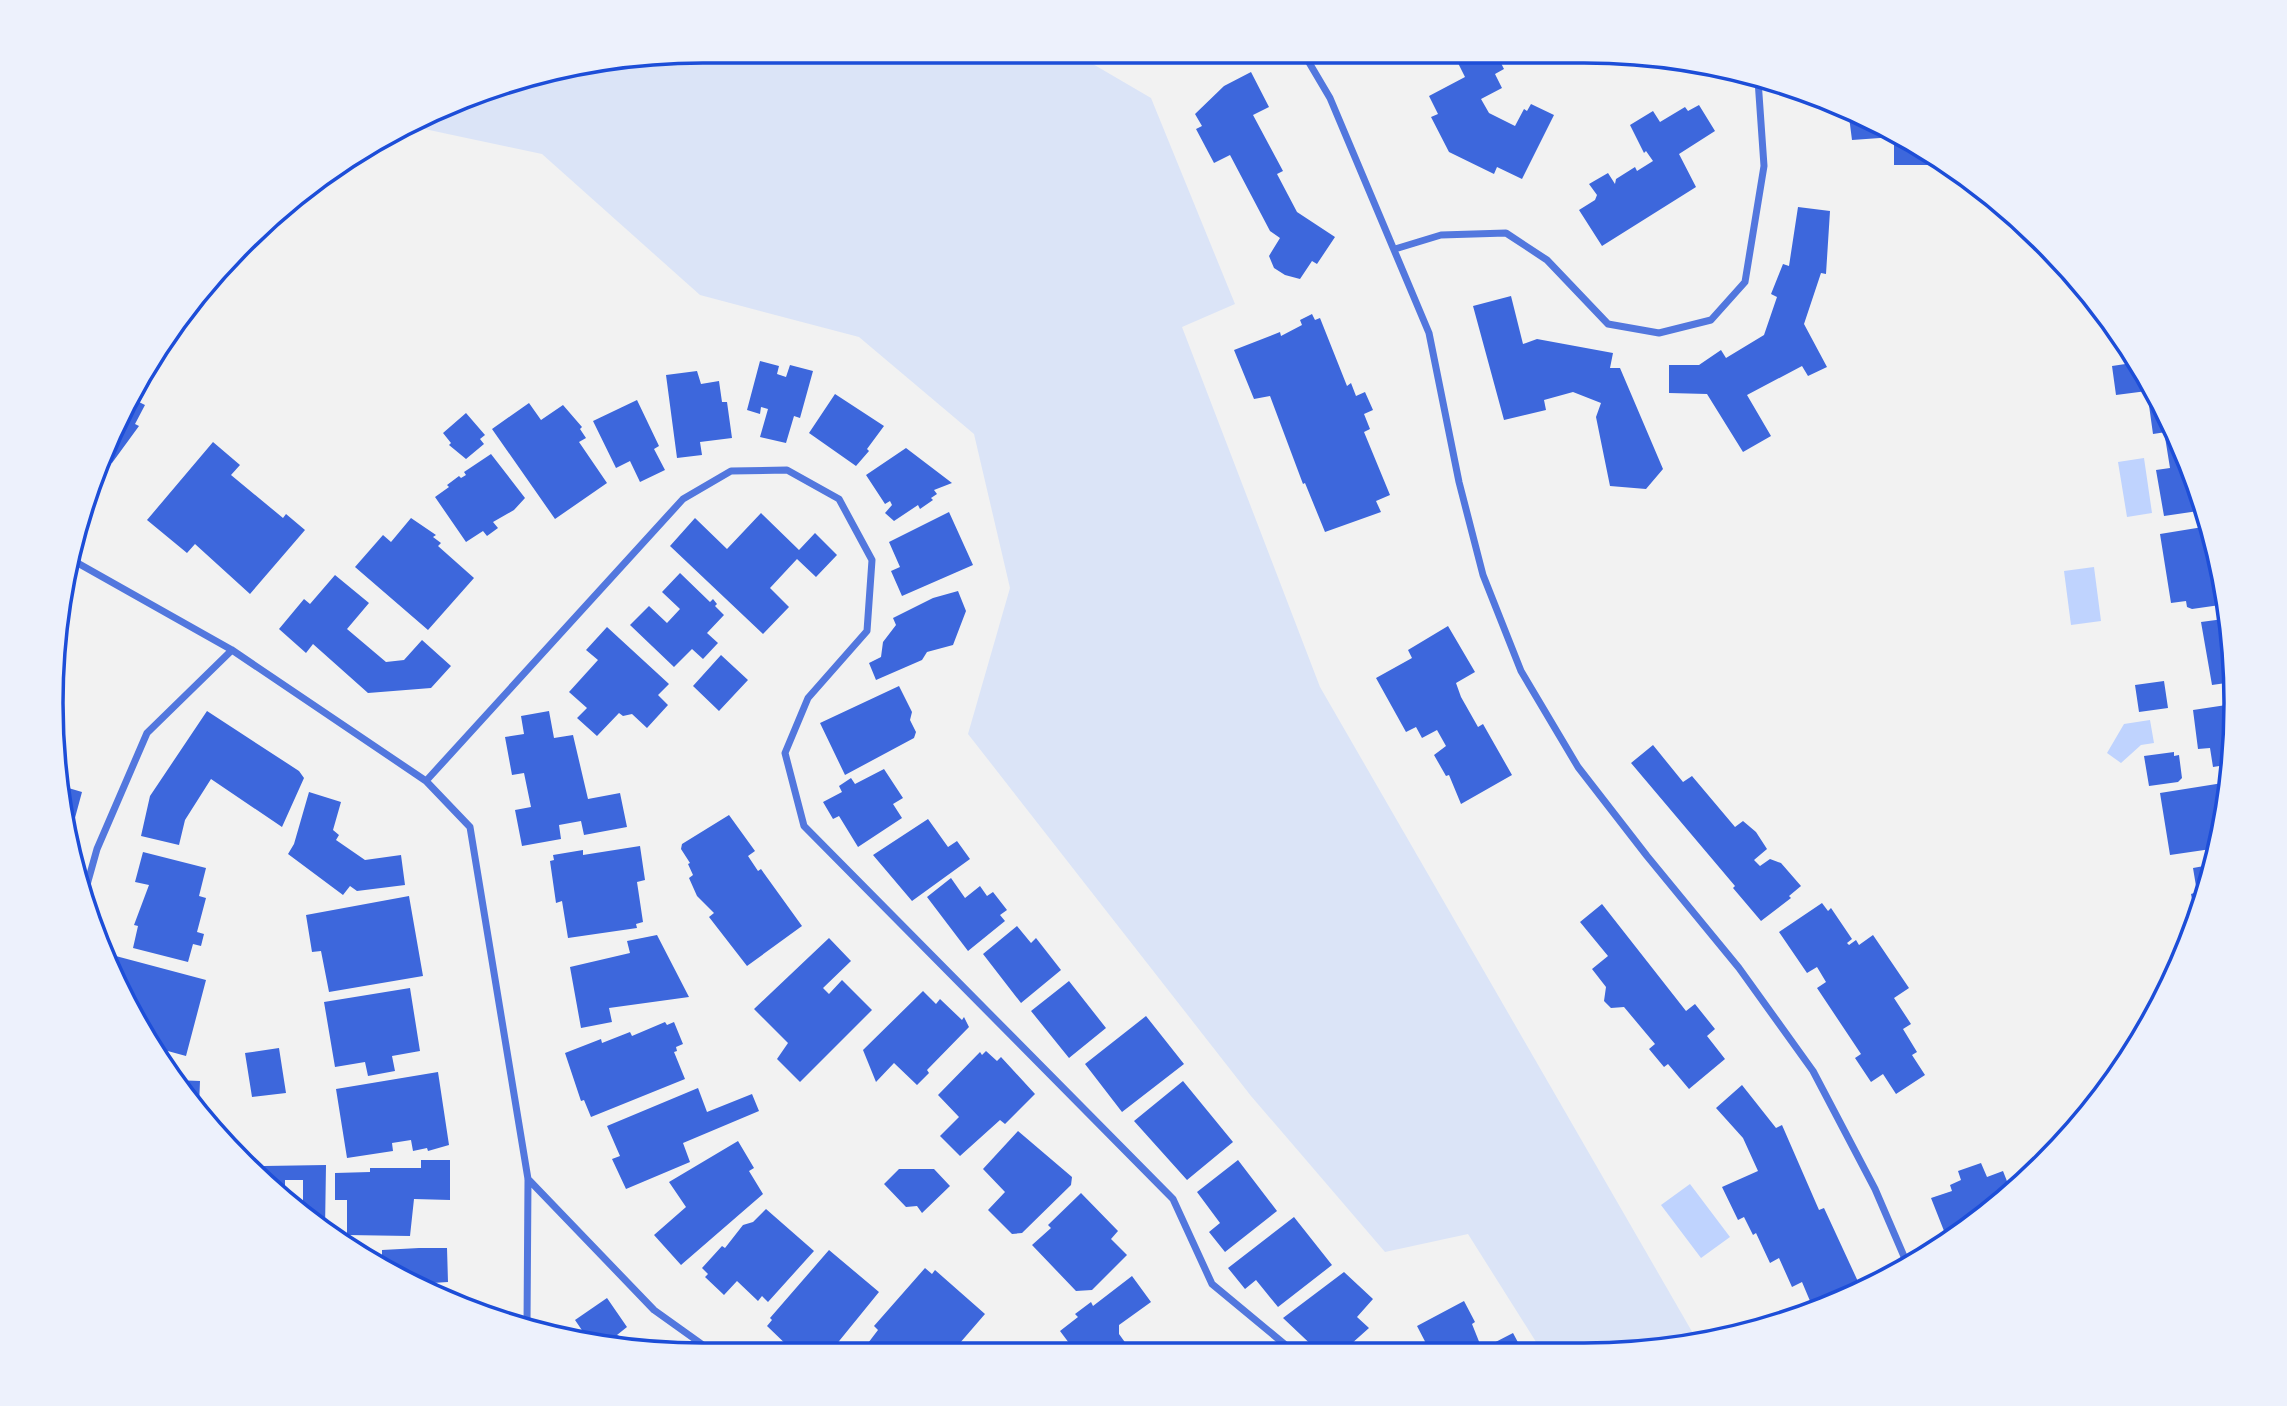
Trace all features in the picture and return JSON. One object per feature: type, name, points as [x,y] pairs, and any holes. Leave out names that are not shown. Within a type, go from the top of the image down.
[{"type":"street","points":[[1309,63],[1330,98],[1429,333],[1459,482],[1483,575],[1521,671],[1578,767],[1739,968],[1812,1071],[1875,1189],[1904,1257]]},
{"type":"street","points":[[1395,249],[1441,235],[1506,233],[1547,260],[1608,324],[1659,333],[1711,320],[1745,282],[1764,166],[1759,88]]},
{"type":"street","points":[[425,781],[682,499],[731,471],[787,470],[839,499],[872,560],[867,631],[808,698],[785,752],[804,826],[1173,1199],[1212,1284],[1283,1343]]},
{"type":"street","points":[[79,564],[232,650],[425,781],[470,827],[528,1179],[527,1318]]},
{"type":"street","points":[[88,880],[97,849],[147,733],[232,650]]},
{"type":"street","points":[[528,1179],[654,1310],[700,1343]]},
{"type":"shaded area","points":[[1091,63],[1151,98],[1235,304],[1182,327],[1320,687],[1693,1334],[1626,1342],[1537,1343],[1468,1234],[1385,1252],[1251,1096],[968,734],[1010,588],[974,434],[859,337],[700,295],[542,154],[421,128],[497,97],[537,85],[619,68],[661,64]]},
{"type":"water","points":[[2144,458],[2152,513],[2127,517],[2118,462]]},
{"type":"water","points":[[2094,567],[2101,621],[2071,625],[2064,571]]},
{"type":"water","points":[[2150,720],[2154,743],[2141,745],[2121,763],[2107,753],[2124,724]]},
{"type":"water","points":[[1690,1184],[1730,1237],[1701,1258],[1661,1205]]},
{"type":"building","points":[[1458,63],[1501,63],[1504,69],[1495,74],[1502,88],[1481,99],[1489,113],[1515,126],[1524,109],[1527,111],[1531,104],[1554,115],[1522,179],[1497,167],[1494,174],[1449,152],[1431,117],[1438,114],[1429,96],[1465,77]]},
{"type":"building","points":[[1251,72],[1269,107],[1253,115],[1283,171],[1277,174],[1297,212],[1335,237],[1317,264],[1312,261],[1300,279],[1285,275],[1274,268],[1269,256],[1280,238],[1270,231],[1230,155],[1214,163],[1196,129],[1202,126],[1195,114],[1224,86]]},
{"type":"building","points":[[1699,105],[1715,131],[1679,154],[1696,187],[1602,246],[1579,210],[1595,200],[1597,195],[1589,184],[1608,173],[1615,184],[1616,179],[1635,167],[1637,171],[1653,161],[1646,151],[1644,153],[1630,125],[1653,111],[1660,122],[1685,107],[1688,111]]},
{"type":"building","points":[[1850,121],[1883,138],[1852,140]]},
{"type":"building","points":[[1894,144],[1930,165],[1894,165]]},
{"type":"building","points":[[1798,207],[1830,211],[1826,274],[1821,273],[1804,324],[1827,367],[1808,376],[1802,366],[1747,395],[1771,436],[1743,452],[1707,394],[1669,393],[1669,365],[1699,365],[1721,350],[1726,358],[1764,335],[1777,297],[1771,294],[1783,264],[1789,266]]},
{"type":"building","points":[[1511,296],[1523,344],[1537,339],[1613,353],[1610,368],[1620,368],[1663,469],[1646,489],[1610,486],[1596,417],[1601,403],[1573,392],[1544,400],[1546,410],[1504,420],[1473,306]]},
{"type":"building","points":[[1312,314],[1315,320],[1320,318],[1347,386],[1351,383],[1356,396],[1365,392],[1373,410],[1364,414],[1370,429],[1364,432],[1390,495],[1376,501],[1381,512],[1325,532],[1305,483],[1303,484],[1270,396],[1254,399],[1234,350],[1280,332],[1281,336],[1302,325],[1300,320]]},
{"type":"building","points":[[760,361],[779,366],[777,374],[786,377],[790,365],[813,371],[800,418],[794,416],[786,443],[760,437],[768,409],[761,407],[760,414],[747,410]]},
{"type":"building","points":[[2126,364],[2143,392],[2116,395],[2112,366]]},
{"type":"building","points":[[697,371],[701,384],[719,381],[722,402],[727,402],[732,438],[700,442],[702,455],[677,458],[666,375]]},
{"type":"building","points":[[835,394],[884,426],[856,466],[809,433]]},
{"type":"building","points":[[637,400],[659,446],[654,449],[665,470],[640,482],[630,461],[616,468],[593,421]]},
{"type":"building","points":[[139,402],[145,405],[135,424],[139,426],[112,463]]},
{"type":"building","points":[[529,403],[541,420],[563,405],[582,427],[580,429],[586,438],[579,442],[607,483],[555,519],[492,429]]},
{"type":"building","points":[[2149,403],[2164,432],[2153,434]]},
{"type":"building","points":[[466,413],[485,435],[480,439],[484,444],[466,459],[449,445],[451,443],[443,433]]},
{"type":"building","points":[[2165,437],[2194,512],[2164,516],[2156,470],[2170,468]]},
{"type":"building","points":[[213,442],[240,465],[231,475],[283,518],[286,514],[305,530],[250,594],[195,544],[187,553],[147,520]]},
{"type":"building","points":[[906,448],[952,483],[934,490],[937,494],[931,498],[933,500],[920,509],[918,505],[894,521],[885,513],[892,505],[890,501],[885,504],[866,475]]},
{"type":"building","points":[[491,454],[525,498],[514,510],[493,522],[498,528],[487,536],[483,531],[466,542],[435,497],[449,487],[447,485],[459,476],[461,478],[466,475],[464,472]]},
{"type":"building","points":[[949,512],[973,565],[902,596],[891,571],[900,567],[889,542]]},
{"type":"building","points":[[761,513],[799,550],[815,533],[837,555],[816,577],[797,559],[770,588],[789,607],[763,634],[670,546],[695,518],[727,549]]},
{"type":"building","points":[[411,518],[436,535],[433,537],[441,543],[438,546],[474,578],[428,630],[355,567],[383,535],[391,542]]},
{"type":"building","points":[[2199,528],[2217,605],[2192,609],[2187,607],[2186,601],[2171,603],[2160,534]]},
{"type":"building","points":[[680,573],[710,602],[713,599],[717,604],[715,606],[724,615],[707,633],[718,643],[703,659],[692,649],[674,667],[630,625],[649,606],[667,623],[680,609],[662,592]]},
{"type":"building","points":[[335,575],[369,603],[347,629],[386,662],[404,660],[422,640],[451,666],[431,688],[368,693],[313,644],[306,653],[279,629],[304,599],[310,604]]},
{"type":"building","points":[[958,591],[966,611],[953,645],[927,652],[922,660],[876,680],[869,663],[881,657],[883,642],[896,625],[893,618],[933,598]]},
{"type":"building","points":[[2219,620],[2224,683],[2212,685],[2201,622]]},
{"type":"building","points":[[1448,626],[1475,672],[1456,683],[1461,697],[1478,727],[1483,724],[1512,775],[1461,804],[1449,775],[1446,776],[1434,755],[1446,746],[1437,730],[1422,738],[1416,727],[1406,732],[1376,678],[1412,658],[1408,650]]},
{"type":"building","points":[[607,627],[669,684],[658,695],[668,705],[647,728],[632,714],[623,716],[619,713],[597,736],[577,718],[587,708],[569,692],[598,660],[586,650]]},
{"type":"building","points":[[721,655],[748,680],[719,711],[693,686]]},
{"type":"building","points":[[2164,681],[2168,708],[2139,712],[2135,685]]},
{"type":"building","points":[[899,686],[912,712],[910,720],[916,732],[914,738],[845,775],[820,723]]},
{"type":"building","points":[[2224,705],[2221,766],[2213,767],[2210,748],[2198,749],[2193,710]]},
{"type":"building","points":[[207,711],[299,771],[304,778],[282,827],[211,779],[185,820],[179,845],[141,836],[150,796]]},
{"type":"building","points":[[549,711],[554,738],[573,735],[588,799],[620,793],[627,827],[584,835],[581,821],[559,825],[561,839],[522,846],[515,810],[531,807],[524,773],[512,775],[505,737],[524,734],[521,716]]},
{"type":"building","points":[[1653,745],[1683,782],[1692,776],[1735,827],[1743,821],[1756,832],[1767,849],[1754,860],[1760,866],[1770,859],[1781,863],[1801,886],[1789,896],[1791,898],[1761,921],[1733,888],[1735,886],[1631,763]]},
{"type":"building","points":[[2174,752],[2174,756],[2179,755],[2182,778],[2178,782],[2149,786],[2144,756]]},
{"type":"building","points":[[884,769],[903,798],[893,804],[902,818],[858,847],[839,816],[833,819],[823,802],[842,792],[839,786],[851,778],[855,784]]},
{"type":"building","points":[[2219,784],[2207,850],[2170,855],[2160,793]]},
{"type":"building","points":[[68,788],[82,792],[74,822]]},
{"type":"building","points":[[309,792],[341,802],[333,830],[339,835],[336,840],[365,860],[401,855],[405,885],[357,891],[350,886],[343,895],[288,854],[294,844]]},
{"type":"building","points":[[729,815],[755,851],[748,856],[758,871],[761,869],[802,926],[747,966],[709,917],[714,913],[697,896],[689,878],[693,875],[688,864],[690,863],[681,849],[682,844]]},
{"type":"building","points":[[928,819],[948,847],[957,841],[970,859],[912,901],[873,855]]},
{"type":"building","points":[[640,846],[645,880],[637,882],[643,922],[636,924],[637,928],[568,938],[562,901],[556,903],[550,861],[554,860],[553,855],[583,850],[583,855]]},
{"type":"building","points":[[143,852],[206,868],[199,896],[206,898],[197,932],[204,934],[201,946],[193,944],[188,962],[133,948],[138,926],[134,925],[149,885],[135,882]]},
{"type":"building","points":[[2203,866],[2196,888],[2193,868]]},
{"type":"building","points":[[951,878],[965,898],[980,886],[987,896],[993,892],[1007,910],[1000,915],[1005,921],[968,951],[927,897]]},
{"type":"building","points":[[409,896],[423,976],[329,992],[321,951],[312,952],[306,915]]},
{"type":"building","points":[[1822,903],[1828,911],[1831,908],[1852,939],[1847,943],[1849,945],[1856,940],[1859,945],[1873,935],[1909,988],[1894,998],[1911,1024],[1903,1029],[1917,1052],[1912,1055],[1925,1075],[1896,1094],[1883,1074],[1871,1082],[1855,1058],[1861,1054],[1817,988],[1826,982],[1817,967],[1807,973],[1779,932]]},
{"type":"building","points":[[1602,904],[1686,1011],[1695,1004],[1715,1029],[1707,1036],[1725,1059],[1689,1089],[1668,1064],[1664,1067],[1649,1049],[1655,1044],[1624,1007],[1611,1008],[1604,1001],[1606,987],[1592,969],[1608,956],[1580,922]]},
{"type":"building","points":[[1017,926],[1031,943],[1036,938],[1061,970],[1021,1003],[983,954]]},
{"type":"building","points":[[657,935],[689,997],[609,1008],[612,1022],[581,1028],[570,967],[630,953],[627,941]]},
{"type":"building","points":[[829,938],[851,961],[823,988],[829,994],[842,980],[872,1010],[800,1082],[777,1059],[788,1043],[754,1009]]},
{"type":"building","points":[[116,956],[206,980],[186,1056],[166,1050],[129,986]]},
{"type":"building","points":[[1069,981],[1106,1028],[1069,1058],[1031,1011]]},
{"type":"building","points":[[410,988],[420,1051],[392,1056],[395,1071],[368,1076],[365,1062],[335,1067],[324,1002]]},
{"type":"building","points":[[923,991],[936,1004],[940,999],[962,1020],[964,1017],[969,1027],[927,1070],[929,1073],[917,1085],[894,1063],[876,1082],[863,1050]]},
{"type":"building","points":[[1146,1016],[1184,1064],[1122,1112],[1085,1064]]},
{"type":"building","points":[[665,1022],[667,1025],[674,1022],[683,1044],[676,1047],[677,1051],[674,1052],[685,1079],[591,1117],[584,1100],[581,1101],[565,1053],[601,1039],[602,1043],[630,1032],[632,1036]]},
{"type":"building","points":[[279,1048],[286,1093],[252,1097],[245,1053]]},
{"type":"building","points":[[986,1051],[997,1061],[1001,1057],[1035,1094],[1005,1124],[1000,1120],[960,1156],[940,1136],[959,1117],[938,1095],[980,1052],[982,1055]]},
{"type":"building","points":[[438,1072],[449,1145],[428,1151],[427,1148],[413,1151],[411,1140],[392,1143],[393,1151],[347,1158],[336,1089]]},
{"type":"building","points":[[186,1080],[200,1081],[199,1098]]},
{"type":"building","points":[[1183,1081],[1233,1142],[1187,1180],[1134,1121]]},
{"type":"building","points":[[1742,1085],[1776,1128],[1782,1125],[1819,1210],[1824,1208],[1858,1281],[1810,1301],[1802,1282],[1792,1287],[1779,1258],[1770,1263],[1756,1233],[1753,1235],[1744,1217],[1738,1220],[1722,1187],[1758,1171],[1743,1138],[1716,1108]]},
{"type":"building","points":[[698,1088],[707,1112],[752,1094],[759,1111],[683,1143],[690,1162],[626,1189],[612,1159],[620,1156],[607,1126]]},
{"type":"building","points":[[1018,1131],[1072,1177],[1071,1185],[1022,1233],[1012,1234],[988,1210],[1005,1192],[983,1169]]},
{"type":"building","points":[[738,1141],[754,1168],[749,1171],[763,1194],[681,1265],[654,1235],[686,1207],[669,1182]]},
{"type":"building","points":[[421,1160],[450,1160],[450,1200],[414,1199],[410,1236],[347,1235],[347,1200],[335,1200],[335,1173],[370,1172],[370,1168],[421,1168]]},
{"type":"building","points":[[1238,1160],[1277,1211],[1225,1252],[1209,1232],[1220,1223],[1197,1192]]},
{"type":"building","points":[[1981,1163],[1987,1177],[2003,1171],[2008,1183],[1944,1232],[1931,1198],[1952,1191],[1950,1185],[1961,1180],[1958,1171]]},
{"type":"building","points":[[326,1165],[325,1220],[303,1203],[303,1180],[285,1180],[285,1187],[264,1166]]},
{"type":"building","points":[[899,1169],[934,1169],[950,1186],[922,1213],[917,1206],[906,1207],[884,1184]]},
{"type":"building","points":[[1081,1193],[1118,1231],[1111,1239],[1127,1255],[1092,1290],[1076,1291],[1032,1245],[1051,1228],[1048,1225]]},
{"type":"building","points":[[766,1209],[814,1251],[768,1302],[762,1296],[758,1301],[737,1281],[724,1295],[705,1277],[708,1274],[702,1268],[722,1246],[725,1248],[743,1225],[753,1222]]},
{"type":"building","points":[[1294,1217],[1332,1265],[1278,1307],[1256,1280],[1245,1289],[1228,1268]]},
{"type":"building","points":[[447,1248],[448,1282],[433,1283],[420,1277],[380,1255],[382,1250]]},
{"type":"building","points":[[829,1250],[879,1292],[838,1343],[785,1343],[767,1326],[772,1320],[770,1318]]},
{"type":"building","points":[[925,1268],[932,1274],[935,1270],[985,1314],[960,1343],[868,1343],[878,1330],[874,1326]]},
{"type":"building","points":[[1344,1272],[1373,1299],[1357,1317],[1369,1328],[1352,1343],[1309,1343],[1283,1318]]},
{"type":"building","points":[[1132,1276],[1151,1302],[1119,1325],[1119,1334],[1126,1343],[1069,1343],[1060,1331],[1078,1317],[1075,1314],[1091,1302],[1093,1306]]},
{"type":"building","points":[[607,1298],[627,1327],[617,1335],[626,1339],[583,1332],[575,1320]]},
{"type":"building","points":[[1464,1301],[1475,1322],[1472,1324],[1480,1343],[1426,1343],[1417,1326]]},
{"type":"building","points":[[1513,1333],[1518,1343],[1494,1343]]}]
